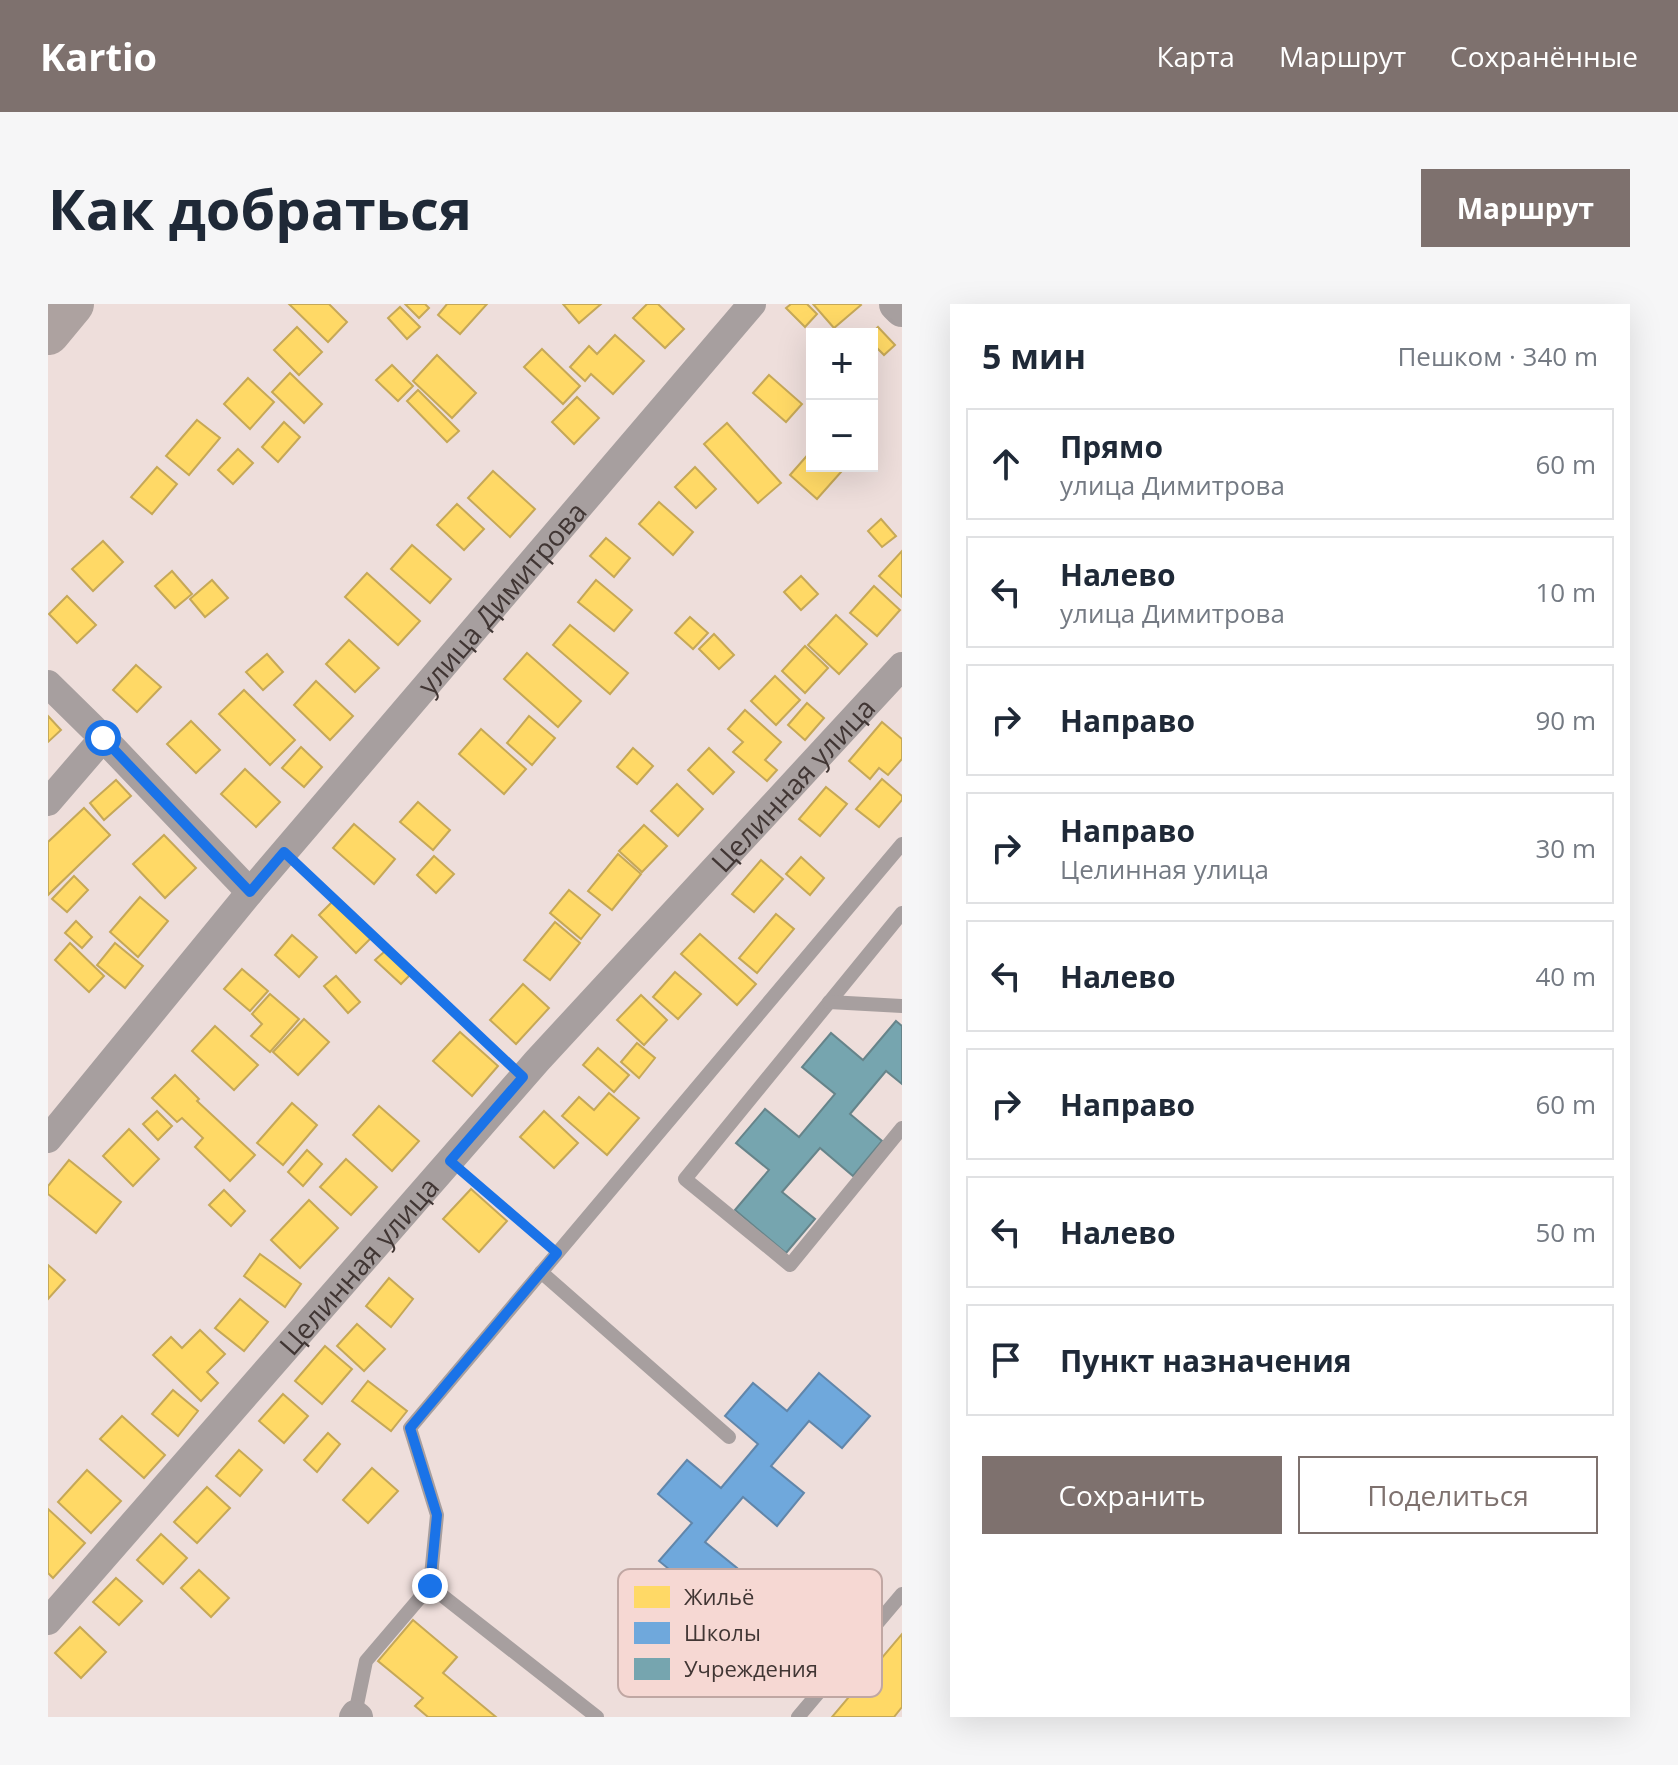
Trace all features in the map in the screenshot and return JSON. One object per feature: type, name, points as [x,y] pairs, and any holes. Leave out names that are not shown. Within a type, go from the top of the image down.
[{"type":"main road","points":[[48,333],[72,304]]},
{"type":"street","name":"улица Димитрова","points":[[48,1139],[250,892],[752,304]]},
{"type":"street","points":[[897,304],[902,309]]},
{"type":"street","name":"Целинная улица","points":[[48,1621],[523,1077],[902,666]]},
{"type":"street","points":[[48,684],[250,892]]},
{"type":"street","points":[[48,802],[103,738]]},
{"type":"lane","points":[[355,1716],[366,1661],[430,1586],[437,1515],[410,1428],[902,844]]},
{"type":"lane","points":[[902,913],[685,1179],[790,1265],[902,1128]]},
{"type":"lane","points":[[829,1002],[902,1006]]},
{"type":"lane","points":[[541,1272],[729,1437]]},
{"type":"lane","points":[[430,1586],[597,1717]]},
{"type":"lane","points":[[882,1618],[902,1594]]},
{"type":"lane","points":[[798,1717],[815,1697]]},
{"type":"path","points":[[284,852],[523,1077]]},
{"type":"path","points":[[450,1161],[557,1253]]},
{"type":"building: Жильё","points":[[289,304],[329,304],[347,322],[328,342]]},
{"type":"building: Жильё","points":[[405,304],[425,304],[429,308],[419,318]]},
{"type":"building: Жильё","points":[[447,304],[487,304],[460,334],[438,315]]},
{"type":"building: Жильё","points":[[563,304],[601,304],[579,323]]},
{"type":"building: Жильё","points":[[647,304],[658,304],[684,329],[665,348],[633,318]]},
{"type":"building: Жильё","points":[[791,304],[807,304],[817,314],[805,327],[786,308]]},
{"type":"building: Жильё","points":[[813,304],[861,305],[834,328]]},
{"type":"building: Жильё","points":[[400,307],[420,327],[407,339],[388,318]]},
{"type":"building: Жильё","points":[[297,327],[322,352],[299,375],[274,350]]},
{"type":"building: Жильё","points":[[877,328],[895,345],[884,355],[878,349]]},
{"type":"building: Жильё","points":[[615,335],[644,361],[613,394],[591,374],[585,381],[570,367],[589,346],[597,354]]},
{"type":"building: Жильё","points":[[542,349],[580,386],[563,404],[524,367]]},
{"type":"building: Жильё","points":[[437,355],[476,393],[452,418],[413,381]]},
{"type":"building: Жильё","points":[[392,365],[413,386],[398,401],[376,380]]},
{"type":"building: Жильё","points":[[290,373],[322,404],[304,423],[272,392]]},
{"type":"building: Жильё","points":[[769,375],[802,404],[786,422],[753,393]]},
{"type":"building: Жильё","points":[[248,378],[274,402],[250,429],[224,404]]},
{"type":"building: Жильё","points":[[418,390],[459,431],[447,442],[407,401]]},
{"type":"building: Жильё","points":[[577,397],[599,418],[574,444],[552,422]]},
{"type":"building: Жильё","points":[[197,420],[220,438],[189,475],[166,456]]},
{"type":"building: Жильё","points":[[284,422],[300,437],[278,462],[262,447]]},
{"type":"building: Жильё","points":[[727,423],[781,483],[758,503],[704,444]]},
{"type":"building: Жильё","points":[[238,449],[253,463],[233,484],[218,470]]},
{"type":"building: Жильё","points":[[806,457],[806,472],[841,472],[817,499],[790,475]]},
{"type":"building: Жильё","points":[[157,467],[177,484],[152,514],[131,497]]},
{"type":"building: Жильё","points":[[695,467],[716,489],[696,508],[675,487]]},
{"type":"building: Жильё","points":[[493,471],[535,509],[510,537],[468,498]]},
{"type":"building: Жильё","points":[[659,502],[693,532],[673,555],[639,524]]},
{"type":"building: Жильё","points":[[457,504],[484,529],[464,550],[437,525]]},
{"type":"building: Жильё","points":[[881,519],[896,536],[882,547],[868,531]]},
{"type":"building: Жильё","points":[[606,538],[630,558],[614,577],[590,556]]},
{"type":"building: Жильё","points":[[103,541],[123,562],[93,591],[72,569]]},
{"type":"building: Жильё","points":[[412,545],[451,579],[430,603],[391,569]]},
{"type":"building: Жильё","points":[[902,551],[902,597],[879,576]]},
{"type":"building: Жильё","points":[[172,571],[192,594],[175,608],[155,586]]},
{"type":"building: Жильё","points":[[367,573],[420,621],[398,645],[345,597]]},
{"type":"building: Жильё","points":[[801,576],[818,594],[801,610],[784,592]]},
{"type":"building: Жильё","points":[[212,580],[228,598],[205,617],[190,599]]},
{"type":"building: Жильё","points":[[596,580],[632,610],[614,631],[578,602]]},
{"type":"building: Жильё","points":[[874,586],[900,610],[877,636],[850,613]]},
{"type":"building: Жильё","points":[[67,596],[96,625],[77,643],[49,614]]},
{"type":"building: Жильё","points":[[836,615],[867,644],[839,674],[808,645]]},
{"type":"building: Жильё","points":[[690,617],[708,633],[693,649],[675,633]]},
{"type":"building: Жильё","points":[[570,625],[628,673],[610,694],[553,645]]},
{"type":"building: Жильё","points":[[714,634],[734,655],[719,669],[699,649]]},
{"type":"building: Жильё","points":[[349,640],[379,668],[355,692],[326,664]]},
{"type":"building: Жильё","points":[[805,646],[828,668],[805,693],[782,671]]},
{"type":"building: Жильё","points":[[527,653],[581,701],[558,727],[504,679]]},
{"type":"building: Жильё","points":[[267,654],[283,672],[263,690],[246,672]]},
{"type":"building: Жильё","points":[[136,665],[161,687],[137,712],[113,690]]},
{"type":"building: Жильё","points":[[775,676],[800,700],[776,725],[751,701]]},
{"type":"building: Жильё","points":[[316,681],[353,716],[330,740],[294,705]]},
{"type":"building: Жильё","points":[[244,690],[295,740],[270,765],[219,714]]},
{"type":"building: Жильё","points":[[807,703],[824,718],[805,740],[788,725]]},
{"type":"building: Жильё","points":[[745,710],[781,742],[765,760],[777,770],[767,781],[733,752],[743,742],[728,729]]},
{"type":"building: Жильё","points":[[48,716],[61,730],[48,742]]},
{"type":"building: Жильё","points":[[529,716],[555,738],[532,765],[507,743]]},
{"type":"building: Жильё","points":[[191,721],[220,750],[196,773],[167,744]]},
{"type":"building: Жильё","points":[[882,722],[902,739],[902,759],[888,775],[879,768],[870,779],[849,761]]},
{"type":"building: Жильё","points":[[481,729],[526,769],[504,794],[459,754]]},
{"type":"building: Жильё","points":[[301,747],[322,767],[304,787],[282,768]]},
{"type":"building: Жильё","points":[[633,748],[653,766],[637,784],[617,767]]},
{"type":"building: Жильё","points":[[709,748],[734,772],[713,794],[688,770]]},
{"type":"building: Жильё","points":[[245,769],[280,802],[256,827],[221,794]]},
{"type":"building: Жильё","points":[[882,779],[902,796],[902,800],[879,827],[856,809]]},
{"type":"building: Жильё","points":[[116,780],[131,796],[104,820],[90,803]]},
{"type":"building: Жильё","points":[[677,784],[703,809],[678,836],[651,811]]},
{"type":"building: Жильё","points":[[826,787],[847,804],[820,836],[799,819]]},
{"type":"building: Жильё","points":[[418,802],[450,830],[433,850],[400,822]]},
{"type":"building: Жильё","points":[[84,808],[110,835],[48,895],[48,842]]},
{"type":"building: Жильё","points":[[354,824],[395,859],[374,884],[333,848]]},
{"type":"building: Жильё","points":[[644,825],[667,846],[642,872],[619,851]]},
{"type":"building: Жильё","points":[[164,835],[196,868],[165,898],[133,864]]},
{"type":"building: Жильё","points":[[618,854],[641,874],[612,910],[588,891]]},
{"type":"building: Жильё","points":[[434,856],[454,874],[436,893],[417,875]]},
{"type":"building: Жильё","points":[[801,857],[824,878],[810,895],[786,874]]},
{"type":"building: Жильё","points":[[761,860],[783,879],[754,912],[732,894]]},
{"type":"building: Жильё","points":[[74,876],[88,890],[67,912],[52,899]]},
{"type":"building: Жильё","points":[[569,890],[600,915],[581,939],[550,913]]},
{"type":"building: Жильё","points":[[140,897],[168,921],[138,957],[110,932]]},
{"type":"building: Жильё","points":[[334,900],[372,937],[356,953],[319,915]]},
{"type":"building: Жильё","points":[[776,914],[794,929],[757,973],[739,958]]},
{"type":"building: Жильё","points":[[76,921],[92,937],[82,948],[65,933]]},
{"type":"building: Жильё","points":[[555,922],[580,943],[550,980],[524,960]]},
{"type":"building: Жильё","points":[[700,934],[756,984],[737,1005],[681,954]]},
{"type":"building: Жильё","points":[[292,935],[317,957],[299,977],[275,955]]},
{"type":"building: Жильё","points":[[70,943],[104,976],[89,992],[55,960]]},
{"type":"building: Жильё","points":[[115,943],[143,966],[125,988],[97,965]]},
{"type":"building: Жильё","points":[[385,951],[410,975],[401,984],[375,960]]},
{"type":"building: Жильё","points":[[242,969],[268,991],[250,1011],[224,989]]},
{"type":"building: Жильё","points":[[675,972],[701,994],[678,1019],[653,997]]},
{"type":"building: Жильё","points":[[336,976],[360,1002],[348,1013],[324,986]]},
{"type":"building: Жильё","points":[[523,984],[549,1008],[516,1044],[490,1020]]},
{"type":"building: Жильё","points":[[270,994],[299,1019],[270,1052],[251,1036],[262,1024],[252,1014]]},
{"type":"building: Жильё","points":[[641,995],[667,1020],[644,1045],[617,1020]]},
{"type":"building: Жильё","points":[[304,1019],[329,1042],[298,1075],[273,1052]]},
{"type":"building: Жильё","points":[[215,1026],[258,1065],[234,1090],[192,1051]]},
{"type":"building: Жильё","points":[[460,1032],[498,1066],[472,1096],[433,1061]]},
{"type":"building: Жильё","points":[[637,1043],[655,1058],[639,1078],[621,1062]]},
{"type":"building: Жильё","points":[[598,1048],[629,1075],[614,1092],[583,1065]]},
{"type":"building: Жильё","points":[[175,1075],[199,1099],[197,1101],[255,1155],[230,1181],[195,1147],[203,1138],[182,1118],[177,1122],[152,1098]]},
{"type":"building: Жильё","points":[[609,1093],[639,1118],[607,1155],[562,1116],[579,1097],[594,1110]]},
{"type":"building: Жильё","points":[[292,1103],[317,1125],[283,1165],[257,1143]]},
{"type":"building: Жильё","points":[[379,1106],[419,1141],[392,1171],[353,1135]]},
{"type":"building: Жильё","points":[[157,1111],[172,1126],[158,1140],[143,1124]]},
{"type":"building: Жильё","points":[[544,1111],[578,1143],[554,1168],[520,1137]]},
{"type":"building: Жильё","points":[[129,1129],[159,1159],[133,1186],[103,1156]]},
{"type":"building: Жильё","points":[[307,1150],[322,1164],[303,1186],[288,1172]]},
{"type":"building: Жильё","points":[[346,1159],[377,1187],[351,1215],[320,1187]]},
{"type":"building: Жильё","points":[[69,1160],[121,1202],[96,1233],[48,1194],[48,1186]]},
{"type":"building: Жильё","points":[[471,1189],[507,1221],[479,1252],[443,1219]]},
{"type":"building: Жильё","points":[[224,1190],[245,1211],[231,1226],[209,1205]]},
{"type":"building: Жильё","points":[[309,1200],[338,1228],[300,1268],[271,1240]]},
{"type":"building: Жильё","points":[[260,1254],[301,1284],[285,1307],[244,1276]]},
{"type":"building: Жильё","points":[[48,1265],[65,1280],[48,1299]]},
{"type":"building: Жильё","points":[[389,1278],[413,1299],[391,1327],[366,1306]]},
{"type":"building: Жильё","points":[[240,1299],[268,1322],[244,1351],[215,1328]]},
{"type":"building: Жильё","points":[[357,1324],[385,1349],[364,1371],[337,1346]]},
{"type":"building: Жильё","points":[[200,1330],[225,1354],[207,1372],[218,1383],[201,1401],[153,1355],[171,1337],[182,1348]]},
{"type":"building: Жильё","points":[[325,1346],[352,1369],[322,1404],[295,1381]]},
{"type":"building: Жильё","points":[[368,1381],[407,1411],[391,1431],[352,1401]]},
{"type":"building: Жильё","points":[[173,1390],[198,1411],[178,1436],[152,1414]]},
{"type":"building: Жильё","points":[[283,1394],[308,1416],[284,1443],[259,1421]]},
{"type":"building: Жильё","points":[[122,1416],[165,1455],[144,1478],[100,1439]]},
{"type":"building: Жильё","points":[[328,1433],[340,1444],[317,1472],[304,1460]]},
{"type":"building: Жильё","points":[[239,1450],[262,1470],[240,1496],[216,1476]]},
{"type":"building: Жильё","points":[[372,1468],[398,1491],[368,1523],[343,1500]]},
{"type":"building: Жильё","points":[[87,1470],[121,1501],[91,1533],[58,1502]]},
{"type":"building: Жильё","points":[[207,1487],[230,1508],[197,1543],[174,1522]]},
{"type":"building: Жильё","points":[[48,1509],[85,1543],[53,1578],[48,1573]]},
{"type":"building: Жильё","points":[[161,1534],[187,1558],[163,1584],[137,1560]]},
{"type":"building: Жильё","points":[[199,1570],[229,1598],[211,1617],[181,1588]]},
{"type":"building: Жильё","points":[[116,1578],[142,1601],[119,1625],[93,1602]]},
{"type":"building: Жильё","points":[[413,1620],[457,1657],[443,1673],[496,1717],[428,1717],[415,1706],[423,1698],[378,1661]]},
{"type":"building: Жильё","points":[[80,1627],[106,1652],[81,1678],[55,1653]]},
{"type":"building: Жильё","points":[[902,1634],[902,1707],[894,1717],[832,1717],[849,1697],[882,1697],[882,1658]]},
{"type":"building: Школы","points":[[819,1373],[870,1416],[842,1448],[809,1421],[771,1466],[804,1493],[777,1526],[743,1497],[705,1542],[736,1569],[669,1569],[659,1561],[692,1523],[658,1494],[687,1460],[721,1488],[758,1444],[725,1416],[753,1383],[787,1411]]},
{"type":"building: Учреждения","points":[[896,1021],[902,1026],[902,1084],[886,1071],[850,1114],[882,1141],[853,1176],[820,1148],[782,1192],[815,1219],[786,1253],[735,1210],[769,1170],[736,1143],[765,1109],[799,1137],[835,1094],[802,1067],[831,1033],[863,1060]]},
{"type":"route","points":[[103,738],[250,892],[284,852],[523,1077],[450,1161],[557,1253],[410,1428],[437,1515],[430,1586]]}]
